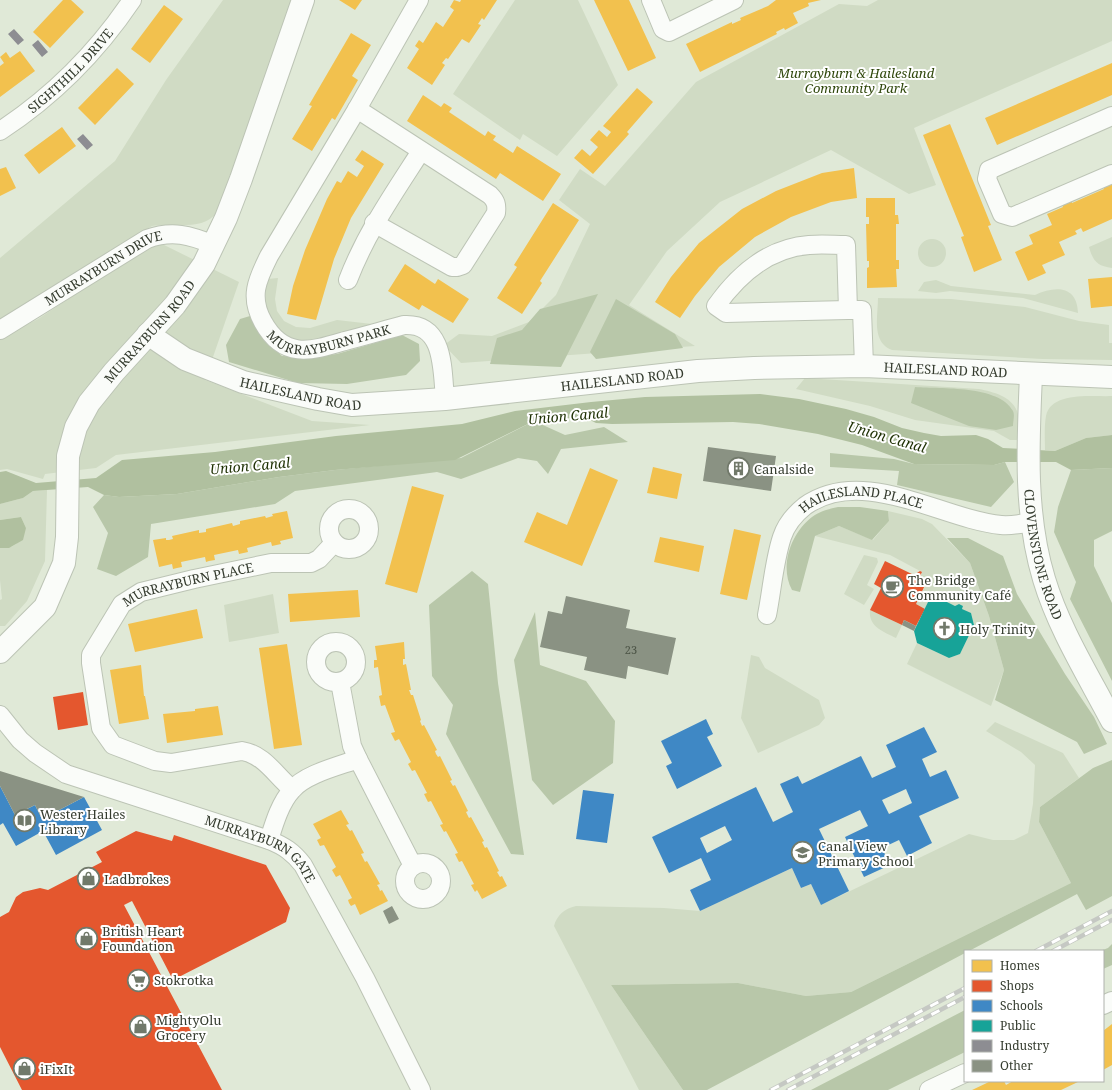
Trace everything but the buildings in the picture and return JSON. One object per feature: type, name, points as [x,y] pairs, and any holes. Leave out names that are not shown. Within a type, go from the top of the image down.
[{"type":"street","name":"SIGHTHILL DRIVE","points":[[0,132],[43,99],[77,67],[105,36],[132,0]]},
{"type":"street","name":"MURRAYBURN ROAD","points":[[0,652],[45,607],[64,563],[67,537],[66,508],[68,456],[76,427],[89,403],[175,305],[193,281],[214,245],[242,179],[303,0]]},
{"type":"street","name":"MURRAYBURN PARK","points":[[419,0],[357,109],[269,256],[257,279],[255,292],[256,305],[269,332],[277,340],[295,349],[313,350],[404,325],[412,325],[425,329],[432,334],[439,349],[445,399]]},
{"type":"street","points":[[651,0],[664,29],[668,32],[734,0]]},
{"type":"street","points":[[357,109],[495,199],[497,207],[496,214],[463,265],[457,268],[452,267],[374,223]]},
{"type":"street","points":[[1112,116],[989,170],[987,179],[1002,214],[1012,217],[1112,174]]},
{"type":"street","points":[[348,280],[357,257],[374,223],[421,151]]},
{"type":"street","name":"MURRAYBURN DRIVE","points":[[0,330],[147,239],[159,235],[174,233],[214,245]]},
{"type":"street","points":[[848,310],[846,245],[807,245],[777,252],[754,265],[731,285],[716,306],[726,313],[862,310],[864,366]]},
{"type":"street","name":"HAILESLAND ROAD","points":[[148,334],[185,359],[243,382],[352,405],[445,399],[698,371],[864,366],[1031,375],[1112,377]]},
{"type":"street","name":"CLOVENSTONE ROAD","points":[[1031,375],[1028,421],[1028,476],[1031,522],[1040,565],[1065,632],[1112,721]]},
{"type":"street","name":"HAILESLAND PLACE","points":[[767,615],[781,544],[788,525],[799,511],[822,497],[843,492],[871,492],[915,501],[990,523],[1012,525],[1031,522]]},
{"type":"street","name":"MURRAYBURN PLACE","points":[[292,789],[262,758],[252,753],[242,751],[171,763],[154,761],[113,745],[104,735],[101,728],[91,663],[91,654],[122,604],[141,592],[194,579],[272,563],[310,564],[319,559],[334,543]]},
{"type":"street","points":[[340,682],[352,746],[413,866]]},
{"type":"street","name":"MURRAYBURN GATE","points":[[0,715],[20,740],[35,753],[66,774],[269,840],[286,847],[295,854],[303,865],[365,978],[421,1090]]},
{"type":"street","points":[[269,840],[285,801],[292,789],[310,777],[358,759]]},
{"type":"street","points":[[935,1089],[964,1073]]},
{"type":"green space","points":[[223,0],[294,0],[225,196],[217,212],[204,222],[196,224],[152,226],[0,319],[0,258],[115,161],[166,80]]},
{"type":"green space","points":[[515,0],[578,0],[618,85],[557,156],[523,134],[520,140],[453,94]]},
{"type":"green space","name":"Murrayburn & Hailesland Community Park","points":[[878,0],[1112,0],[1112,41],[914,128],[936,185],[909,194],[831,150],[720,202],[667,251],[629,305],[695,346],[461,363],[444,345],[459,334],[492,336],[529,322],[556,295],[590,224],[559,200],[580,169],[605,186],[696,82],[839,4],[867,6]]},
{"type":"green space","points":[[1112,237],[1112,268],[1103,266],[1096,262],[1089,247]]},
{"type":"green space","points":[[932,239],[942,243],[946,253],[942,263],[932,267],[922,263],[918,253],[922,243]]},
{"type":"green space","points":[[156,241],[239,282],[205,380],[312,421],[370,425],[116,455],[96,468],[45,474],[43,479],[7,469],[0,470],[0,338],[38,319]]},
{"type":"green space","points":[[278,278],[275,299],[277,311],[284,321],[296,327],[310,328],[337,320],[372,324],[315,340],[306,341],[291,338],[284,334],[273,322],[265,304],[267,279]]},
{"type":"green space","points":[[936,280],[951,286],[1035,295],[1050,290],[1064,290],[1074,297],[1077,304],[1078,313],[1023,298],[950,291],[936,293],[918,291],[924,282]]},
{"type":"green space","points":[[878,298],[951,299],[1025,307],[1079,321],[1109,325],[1109,343],[1112,343],[1112,360],[1042,359],[892,350],[885,346],[878,335]]},
{"type":"green space","points":[[805,378],[979,389],[990,392],[1006,398],[1017,411],[1019,426],[1018,440],[1010,440],[994,431],[915,420],[870,406],[796,389]]},
{"type":"green space","points":[[1112,396],[1112,435],[1086,438],[1055,451],[1045,450],[1046,416],[1049,408],[1056,402],[1074,397]]},
{"type":"green space","points":[[47,490],[45,561],[27,601],[5,626],[0,626],[0,600],[2,599],[0,580],[0,548],[11,547],[17,543],[26,528],[21,517],[0,520],[0,504],[23,498],[33,491]]},
{"type":"green space","points":[[888,511],[922,519],[932,524],[970,563],[989,616],[1004,670],[991,706],[907,664],[917,643],[949,658],[960,654],[974,625],[971,614],[962,609],[963,606],[959,604],[955,606],[939,598],[928,602],[925,609],[916,604],[927,582],[919,578],[922,572],[890,555],[815,536],[839,526],[873,540],[889,521]]},
{"type":"green space","points":[[864,555],[877,558],[878,562],[867,585],[874,589],[864,605],[844,594]]},
{"type":"green space","points":[[273,594],[279,633],[229,642],[224,605]]},
{"type":"green space","points":[[870,610],[902,625],[896,638],[874,625],[870,616]]},
{"type":"green space","points":[[751,655],[759,657],[765,668],[819,700],[825,718],[819,725],[758,753],[741,718]]},
{"type":"green space","points":[[995,722],[1063,753],[1079,778],[1040,807],[1039,822],[1071,883],[851,992],[806,996],[738,983],[611,985],[683,1090],[639,1090],[554,926],[562,913],[576,906],[664,908],[700,911],[792,868],[801,888],[811,884],[821,905],[969,834],[993,840],[1014,840],[1028,833],[1033,804],[1035,765],[1021,752],[986,731]]},
{"type":"shaded area","points":[[598,294],[561,367],[490,364],[497,338],[522,330],[540,309]]},
{"type":"shaded area","points":[[616,299],[675,334],[683,348],[596,359],[590,352]]},
{"type":"shaded area","points":[[250,316],[260,335],[282,356],[309,357],[337,354],[402,335],[419,344],[420,361],[406,375],[347,384],[298,383],[229,362],[226,345],[240,319]]},
{"type":"shaded area","points":[[915,387],[968,390],[995,397],[1006,403],[1013,411],[1013,426],[996,430],[969,426],[911,403]]},
{"type":"shaded area","points":[[534,421],[565,435],[604,427],[628,442],[561,449],[548,474],[537,461],[518,458],[461,479],[437,472],[295,491],[275,504],[151,524],[148,557],[116,576],[97,569],[108,533],[93,507],[104,495],[119,497],[177,494],[279,477],[461,458]]},
{"type":"shaded area","points":[[830,453],[894,459],[914,464],[994,465],[1005,462],[1014,482],[991,507],[897,485],[899,471],[830,467]]},
{"type":"shaded area","points":[[1112,468],[1112,531],[1094,540],[1094,566],[1112,603],[1112,681],[1070,599],[1076,582],[1054,532],[1058,507],[1071,470]]},
{"type":"shaded area","points":[[838,507],[860,507],[888,511],[889,521],[872,540],[839,526],[815,536],[800,592],[792,590],[788,581],[787,561],[789,550],[793,541],[798,532],[812,517],[828,509]]},
{"type":"shaded area","points":[[947,538],[968,538],[1003,556],[1017,594],[1065,674],[1094,717],[1107,744],[1084,754],[1077,742],[995,700],[1004,670],[989,616],[970,563]]},
{"type":"shaded area","points":[[472,571],[488,584],[498,683],[524,855],[511,854],[446,734],[453,705],[432,676],[429,605]]},
{"type":"shaded area","points":[[535,612],[540,665],[586,681],[615,721],[613,763],[553,805],[532,780],[514,660]]},
{"type":"shaded area","points":[[1112,760],[1112,896],[1086,910],[1077,894],[971,950],[964,950],[964,954],[707,1090],[683,1090],[611,985],[738,983],[806,996],[851,992],[1071,883],[1039,822],[1040,807],[1093,768]]},
{"type":"shaded area","points":[[1112,944],[1112,965],[1104,969],[1104,950],[1103,950],[1108,948]]},
{"type":"shaded area","points":[[964,1011],[964,1052],[888,1090],[811,1090]]},
{"type":"water","name":"Union Canal","points":[[760,394],[799,399],[846,409],[874,417],[902,428],[924,433],[941,436],[976,435],[988,439],[1003,448],[1055,451],[1086,438],[1112,435],[1112,468],[1071,470],[1056,462],[1005,462],[994,465],[914,464],[862,445],[818,434],[759,424],[733,422],[612,424],[596,423],[584,417],[534,421],[455,460],[335,470],[279,477],[177,494],[119,497],[104,495],[88,487],[33,491],[23,498],[0,504],[0,472],[6,471],[36,483],[96,478],[122,460],[215,452],[336,436],[462,424],[515,411],[591,402],[645,397]]},
{"type":"water","points":[[21,517],[26,528],[23,540],[9,548],[0,548],[0,520]]},
{"type":"railway","points":[[1038,950],[1112,911]]},
{"type":"railway","points":[[1055,950],[1112,920]]},
{"type":"railway","points":[[771,1090],[964,989]]},
{"type":"railway","points":[[788,1090],[964,998]]},
{"type":"place","name":"Canalside","points":[[739,469]]},
{"type":"place","name":"The Bridge Community Café","points":[[893,587]]},
{"type":"place","name":"Holy Trinity","points":[[944,629]]},
{"type":"place","name":"Wester Hailes Library","points":[[25,821]]},
{"type":"place","name":"Canal View Primary School","points":[[803,853]]},
{"type":"place","name":"Ladbrokes","points":[[89,879]]},
{"type":"place","name":"British Heart Foundation","points":[[87,938]]},
{"type":"place","name":"Stokrotka","points":[[139,980]]},
{"type":"place","name":"MightyOlu Grocery","points":[[141,1027]]},
{"type":"place","name":"iFixIt","points":[[24,1069]]}]
